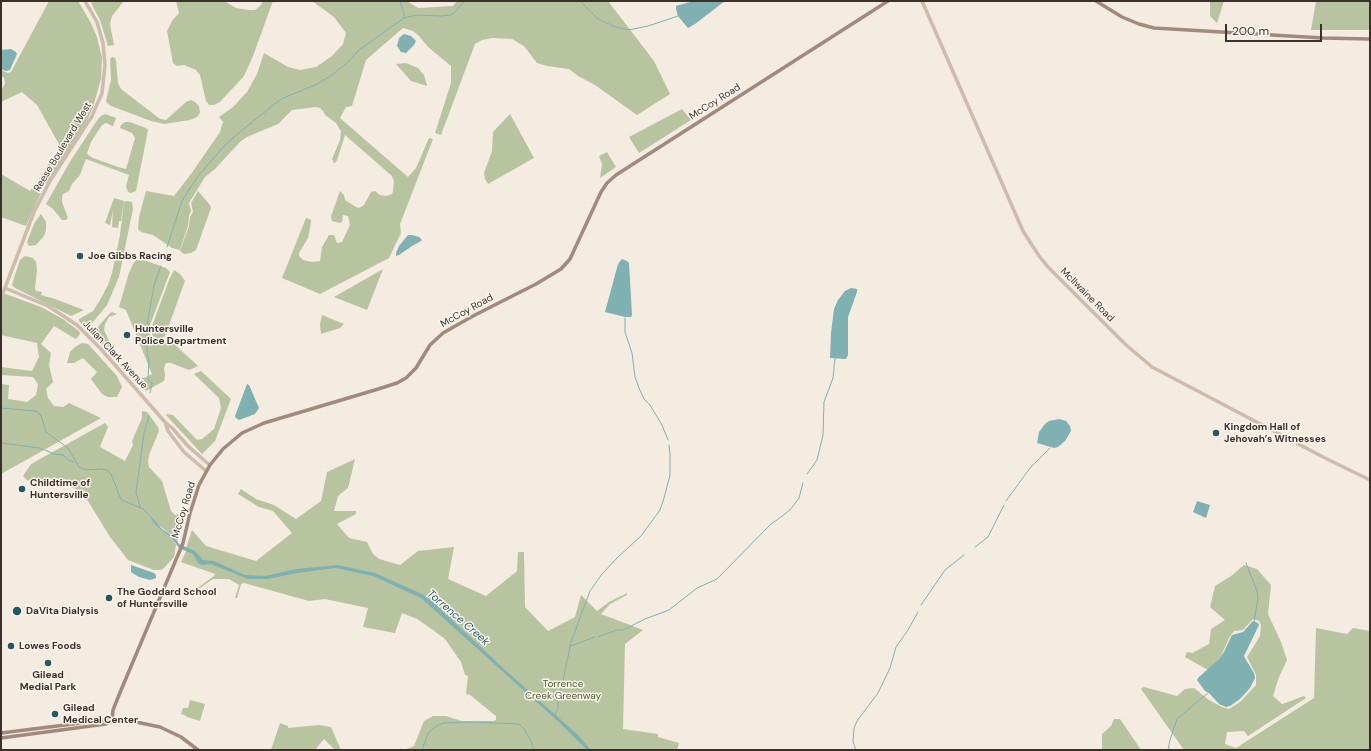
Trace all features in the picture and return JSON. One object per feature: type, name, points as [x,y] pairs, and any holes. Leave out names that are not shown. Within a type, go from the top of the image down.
[{"type":"main road","name":"McCoy Road","points":[[112,721],[113,710],[119,695],[180,552],[194,497],[206,471],[223,449],[242,433],[259,425],[397,383],[406,378],[416,368],[430,345],[443,333],[536,284],[561,269],[570,258],[601,192],[607,183],[616,175],[888,1]]},
{"type":"main road","points":[[1096,1],[1127,20],[1159,29],[1323,38],[1370,39]]},
{"type":"main road","points":[[1,733],[105,720],[141,722],[160,727],[177,735],[198,750]]},
{"type":"main road","points":[[1,738],[106,724],[112,721]]},
{"type":"street","name":"Reese Boulevard West","points":[[1,298],[34,212],[50,181],[92,116],[102,92],[105,72],[103,43],[97,22],[85,1]]},
{"type":"street","name":"McIlwaine Road","points":[[922,1],[1023,231],[1048,267],[1126,344],[1152,367],[1370,480]]},
{"type":"street","name":"Julian Clark Avenue","points":[[5,288],[48,306],[73,322],[101,349],[164,421],[174,429],[188,446],[210,465]]},
{"type":"street","name":"Julian Clark Avenue","points":[[164,421],[168,431],[184,452],[206,471]]},
{"type":"green space","points":[[49,1],[78,1],[91,23],[97,37],[102,58],[101,79],[93,107],[85,125],[47,184],[39,179],[60,146],[37,105],[22,92],[1,102],[1,91],[5,83],[4,78],[1,75],[1,70],[8,73],[11,72]]},
{"type":"green space","points":[[95,1],[124,1],[112,16],[110,24],[114,45],[108,46],[100,20],[91,3]]},
{"type":"green space","points":[[176,1],[224,1],[236,8],[255,10],[263,1],[273,1],[244,76],[220,102],[214,105],[209,105],[206,101],[200,75],[196,70],[184,65],[177,66],[173,63],[167,31],[172,21],[179,13]]},
{"type":"green space","points":[[312,1],[407,1],[418,8],[453,6],[457,1],[608,1],[654,61],[670,94],[637,115],[595,85],[578,76],[569,69],[537,63],[524,46],[512,39],[493,38],[482,40],[475,44],[441,135],[435,133],[451,83],[451,66],[428,47],[413,31],[403,28],[366,60],[352,106],[346,107],[340,118],[408,177],[416,168],[429,138],[433,139],[400,224],[401,233],[389,258],[320,294],[282,278],[306,218],[311,220],[311,223],[308,238],[299,253],[299,256],[303,260],[312,262],[320,261],[322,247],[329,235],[334,235],[337,243],[342,242],[350,225],[348,216],[343,215],[342,222],[340,223],[332,221],[331,216],[340,191],[344,195],[345,200],[359,208],[364,205],[371,192],[375,191],[380,195],[386,196],[392,194],[393,191],[394,181],[392,176],[345,135],[337,160],[334,163],[332,159],[340,140],[341,131],[336,123],[325,115],[320,108],[316,107],[292,110],[278,124],[247,137],[240,142],[215,169],[205,177],[189,203],[191,211],[180,250],[172,248],[153,235],[141,232],[138,229],[139,217],[146,191],[174,196],[220,132],[223,122],[219,117],[233,107],[247,92],[257,74],[264,53],[288,67],[300,70],[316,67],[332,56],[343,44],[346,33],[334,17]]},
{"type":"green space","points":[[1210,1],[1224,1],[1217,23],[1210,16]]},
{"type":"green space","points":[[1316,1],[1370,1],[1370,30],[1311,30]]},
{"type":"green space","points":[[112,57],[115,58],[116,61],[118,83],[121,89],[160,119],[166,120],[186,102],[191,100],[199,106],[200,113],[197,117],[190,120],[164,124],[151,121],[111,106],[106,101],[111,80],[110,59]]},
{"type":"green space","points":[[406,63],[418,68],[424,75],[427,86],[411,81],[396,64]]},
{"type":"green space","points":[[682,109],[691,120],[639,153],[629,137]]},
{"type":"green space","points":[[105,114],[116,118],[113,126],[106,123],[102,125],[91,142],[87,153],[93,158],[126,169],[135,138],[132,133],[120,128],[121,125],[125,122],[130,122],[148,130],[136,191],[131,193],[128,192],[126,186],[129,175],[86,159],[80,175],[72,184],[69,191],[63,194],[62,202],[68,218],[66,220],[62,220],[53,209],[46,204],[71,160],[98,119]]},
{"type":"green space","points":[[510,114],[534,158],[488,184],[484,173],[492,151],[493,132]]},
{"type":"green space","points":[[607,152],[616,167],[600,178],[602,164],[599,156]]},
{"type":"green space","points":[[1,174],[30,191],[33,187],[41,193],[26,226],[1,217]]},
{"type":"green space","points":[[198,191],[211,208],[196,250],[191,253],[184,254],[180,251],[189,226],[190,217],[193,212],[191,203]]},
{"type":"green space","points":[[114,198],[124,201],[121,221],[119,221],[118,228],[112,227],[113,210],[110,225],[105,223]]},
{"type":"green space","points":[[124,202],[132,202],[133,209],[119,277],[107,305],[89,327],[84,327],[79,319],[93,311],[108,285],[120,235]]},
{"type":"green space","points":[[41,214],[46,222],[44,236],[36,245],[29,246],[27,242],[35,222]]},
{"type":"green space","points":[[25,256],[33,258],[36,262],[36,291],[42,292],[41,295],[84,310],[71,316],[15,288],[12,285],[13,281],[20,260]]},
{"type":"green space","points":[[136,260],[144,260],[166,268],[170,272],[150,325],[150,335],[152,341],[156,343],[171,341],[198,366],[189,370],[171,363],[166,363],[164,368],[164,381],[146,391],[124,367],[128,366],[130,371],[139,377],[144,378],[152,374],[126,310],[119,307],[129,273]]},
{"type":"green space","points":[[383,269],[367,310],[334,297]]},
{"type":"green space","points":[[174,270],[180,274],[185,281],[165,336],[157,339],[152,335],[152,326]]},
{"type":"green space","points":[[3,293],[41,307],[63,319],[79,331],[80,334],[76,339],[54,326],[41,344],[51,353],[49,365],[53,382],[46,389],[48,398],[54,406],[63,407],[69,403],[101,418],[1,474],[1,384],[9,385],[8,399],[27,402],[36,395],[38,384],[33,377],[1,375],[1,367],[32,371],[39,357],[37,343],[1,335],[1,298]]},
{"type":"green space","points":[[112,312],[117,314],[109,317],[105,324],[104,330],[118,360],[98,340],[95,333],[98,327]]},
{"type":"green space","points":[[322,315],[344,324],[340,328],[321,334],[320,324]]},
{"type":"green space","points":[[82,343],[88,344],[117,376],[122,387],[117,397],[108,397],[102,394],[91,379],[97,372],[83,358],[74,363],[67,363],[70,352]]},
{"type":"green space","points":[[201,371],[231,399],[215,441],[202,454],[166,415],[173,415],[197,440],[202,439],[214,429],[221,408],[219,398],[194,374]]},
{"type":"green space","points":[[142,411],[147,412],[158,427],[159,431],[149,455],[149,467],[162,481],[171,511],[175,515],[183,513],[184,518],[177,542],[174,537],[156,523],[149,514],[155,525],[171,537],[176,545],[174,557],[163,569],[160,570],[154,570],[128,560],[110,537],[88,501],[76,489],[50,478],[47,478],[44,484],[41,484],[27,480],[23,476],[31,464],[105,423],[108,427],[100,447],[125,461],[133,445],[132,441],[142,418]]},
{"type":"green space","name":"Torrence Creek Greenway","points":[[355,459],[348,488],[338,496],[334,511],[356,511],[356,514],[337,524],[349,538],[367,542],[373,554],[379,559],[400,565],[418,551],[454,547],[448,579],[486,596],[517,571],[518,552],[524,552],[525,607],[548,631],[575,617],[581,595],[597,611],[609,602],[627,593],[627,595],[610,604],[601,614],[643,630],[625,644],[623,729],[658,734],[658,737],[679,743],[677,750],[404,750],[414,746],[424,721],[433,716],[446,716],[462,721],[496,720],[496,716],[470,695],[466,694],[468,676],[465,675],[461,662],[445,639],[417,619],[402,613],[395,633],[363,627],[368,608],[325,599],[309,601],[244,583],[241,584],[237,598],[235,598],[239,585],[229,579],[213,579],[197,590],[196,589],[215,574],[181,562],[187,549],[186,548],[192,530],[206,546],[256,561],[292,533],[273,511],[259,507],[238,494],[241,489],[256,499],[274,505],[296,519],[321,501],[327,472]]},
{"type":"green space","points":[[1244,565],[1257,569],[1271,585],[1268,614],[1281,642],[1287,660],[1279,677],[1273,696],[1282,704],[1304,696],[1306,698],[1248,736],[1244,731],[1227,732],[1225,744],[1236,748],[1314,698],[1316,628],[1347,634],[1353,628],[1370,631],[1370,750],[1184,750],[1141,689],[1144,687],[1177,696],[1185,689],[1194,688],[1209,700],[1229,709],[1240,702],[1256,685],[1256,675],[1247,657],[1260,636],[1261,625],[1259,621],[1253,619],[1243,630],[1234,631],[1222,654],[1215,664],[1208,670],[1185,657],[1187,652],[1192,653],[1209,644],[1211,629],[1225,620],[1210,607],[1215,586],[1231,576]]},
{"type":"green space","points":[[190,700],[205,704],[200,721],[181,714],[183,708],[188,708]]},
{"type":"green space","points":[[1114,719],[1120,719],[1141,750],[1102,750],[1102,734],[1111,726]]},
{"type":"green space","points":[[280,723],[288,726],[288,728],[319,725],[331,727],[341,750],[335,750],[324,739],[315,750],[271,750]]},
{"type":"water","points":[[694,1],[725,1],[688,28],[678,16],[676,6]]},
{"type":"water","points":[[404,34],[411,36],[416,41],[406,53],[401,52],[397,46],[399,38]]},
{"type":"water","points":[[11,49],[17,54],[10,70],[6,71],[1,69],[1,50]]},
{"type":"water","points":[[408,235],[419,237],[422,240],[396,256],[399,246]]},
{"type":"water","points":[[622,259],[629,263],[631,317],[605,312],[618,264]]},
{"type":"water","points":[[851,288],[857,289],[857,292],[848,317],[848,355],[846,359],[830,358],[834,309],[838,300],[845,291]]},
{"type":"water","points":[[247,384],[249,385],[259,408],[255,414],[239,420],[235,416]]},
{"type":"water","points":[[1059,419],[1066,421],[1070,426],[1071,431],[1065,441],[1058,447],[1054,448],[1037,443],[1039,432],[1045,424],[1049,421]]},
{"type":"water","points":[[1197,501],[1210,505],[1206,518],[1193,512]]},
{"type":"water","points":[[147,512],[162,529],[174,537],[179,544],[195,551],[203,560],[214,561],[245,575],[265,576],[296,569],[338,565],[375,573],[422,594],[434,603],[504,669],[578,735],[591,750],[587,750],[561,724],[421,598],[373,576],[335,568],[297,573],[268,579],[248,579],[211,564],[202,565],[198,563],[193,554],[179,548],[171,537],[155,525]]},
{"type":"water","points":[[131,565],[154,573],[156,578],[150,580],[139,577],[131,572]]},
{"type":"water","points":[[1253,621],[1259,625],[1244,656],[1254,673],[1255,678],[1250,688],[1240,699],[1226,707],[1219,704],[1209,693],[1205,691],[1197,680],[1218,660],[1224,652],[1232,635],[1243,632]]},
{"type":"waterway","points":[[400,1],[404,17]]},
{"type":"waterway","points":[[167,247],[182,201],[190,188],[199,175],[225,145],[246,127],[281,99],[315,85],[329,77],[347,63],[359,50],[404,18],[416,15],[451,15],[465,1]]},
{"type":"waterway","points":[[580,1],[598,19],[613,26],[628,30],[648,26],[678,16]]},
{"type":"waterway","points":[[150,393],[152,383],[148,380],[148,319],[154,285],[161,266]]},
{"type":"waterway","points":[[625,318],[625,332],[632,353],[635,377],[644,399],[650,405],[662,425],[668,440]]},
{"type":"waterway","points":[[807,474],[817,460],[823,435],[824,402],[833,378],[835,358]]},
{"type":"waterway","name":"Torrence Creek","points":[[1,408],[35,411],[39,413],[46,432],[68,448],[79,467],[86,470],[107,470],[111,474],[122,500],[143,509],[147,513]]},
{"type":"waterway","points":[[140,507],[136,492],[144,433],[149,416]]},
{"type":"waterway","points":[[1,443],[40,448],[54,454],[63,455],[68,460],[74,462]]},
{"type":"waterway","points":[[560,695],[571,642],[590,591],[602,574],[641,536],[660,510],[670,475],[669,445]]},
{"type":"waterway","points":[[1006,501],[1030,468],[1050,448]]},
{"type":"waterway","points":[[598,637],[617,630],[623,630],[645,619],[669,610],[697,588],[717,579],[771,524],[790,510],[799,498],[803,483]]},
{"type":"waterway","points":[[975,547],[988,537],[1004,505]]},
{"type":"waterway","points":[[921,605],[945,570],[964,555]]},
{"type":"waterway","points":[[1246,563],[1257,591],[1258,598],[1254,622]]},
{"type":"waterway","points":[[856,750],[853,742],[854,728],[857,721],[878,693],[890,668],[896,647],[918,612]]},
{"type":"waterway","points":[[571,646],[595,637]]},
{"type":"waterway","points":[[1168,750],[1177,719],[1209,692]]},
{"type":"waterway","points":[[555,715],[558,708],[558,701]]},
{"type":"waterway","points":[[422,750],[428,733],[438,725],[444,723],[470,722],[519,724],[524,729],[531,741],[534,750]]},
{"type":"place","name":"Joe Gibbs Racing","points":[[80,256]]},
{"type":"place","name":"Huntersville Police Department","points":[[127,335]]},
{"type":"place","name":"Kingdom Hall of Jehovah’s Witnesses","points":[[1216,433]]},
{"type":"place","name":"Childtime of Huntersville","points":[[22,489]]},
{"type":"place","name":"The Goddard School of Huntersville","points":[[109,598]]},
{"type":"place","name":"DaVita Dialysis","points":[[17,611]]},
{"type":"place","name":"Lowes Foods","points":[[11,646]]},
{"type":"place","name":"Gilead Medial Park","points":[[48,663]]},
{"type":"place","name":"Gilead Medical Center","points":[[55,714]]}]
